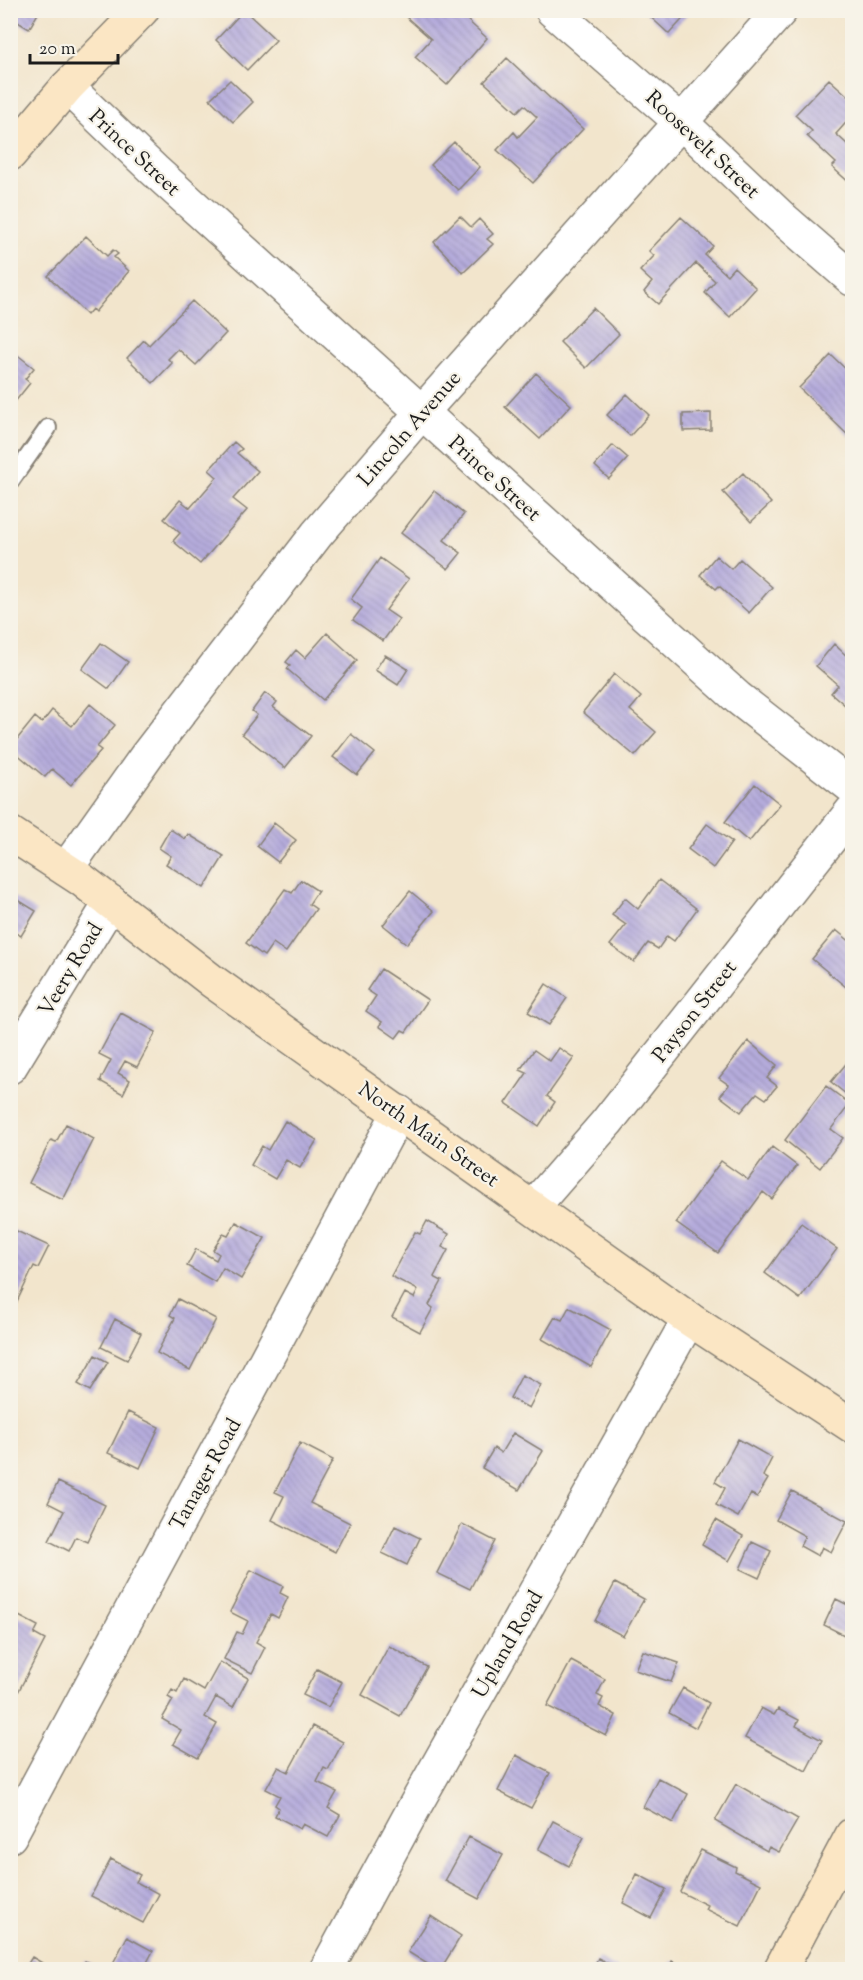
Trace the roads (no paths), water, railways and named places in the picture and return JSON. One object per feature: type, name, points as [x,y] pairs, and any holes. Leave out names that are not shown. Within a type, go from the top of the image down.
[{"type":"main road","points":[[10,154],[67,87],[142,10]]},
{"type":"main road","name":"North Main Street","points":[[10,833],[66,869],[212,981],[689,1319],[852,1426]]},
{"type":"main road","points":[[780,1970],[852,1835]]},
{"type":"street","name":"Roosevelt Street","points":[[552,10],[682,123],[781,217],[852,279]]},
{"type":"street","name":"Lincoln Avenue","points":[[66,869],[147,755],[317,534],[422,412],[781,10]]},
{"type":"street","name":"Prince Street","points":[[67,87],[154,170],[738,698],[852,787]]},
{"type":"street","name":"Payson Street","points":[[533,1207],[607,1122],[852,811]]},
{"type":"street","name":"Veery Road","points":[[10,1067],[111,902]]},
{"type":"street","name":"Tanager Road","points":[[10,1836],[399,1112]]},
{"type":"street","name":"Upland Road","points":[[326,1970],[416,1804],[689,1319]]},
{"type":"lane","points":[[10,482],[48,428]]}]
